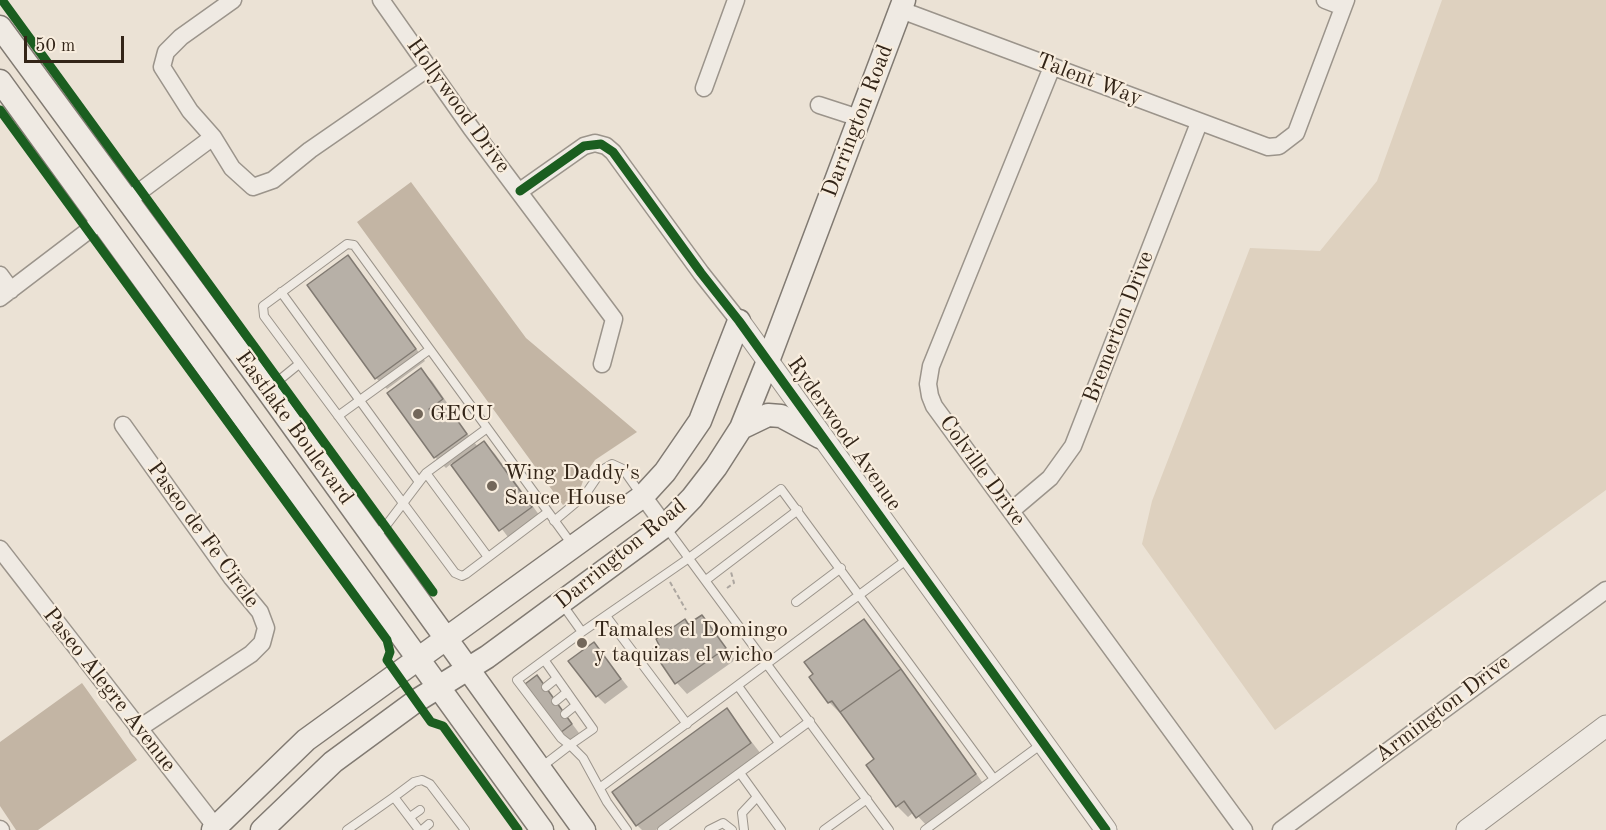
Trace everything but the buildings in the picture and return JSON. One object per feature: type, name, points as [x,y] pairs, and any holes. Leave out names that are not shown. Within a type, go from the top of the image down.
[{"type":"main road","name":"Darrington Road","points":[[262,830],[333,762],[561,603],[665,526],[692,498],[716,467],[741,428],[902,5]]},
{"type":"main road","name":"Eastlake Boulevard","points":[[0,27],[267,390],[584,830]]},
{"type":"main road","name":"Eastlake Boulevard","points":[[0,81],[542,830]]},
{"type":"main road","name":"Darrington Road","points":[[216,829],[306,740],[643,496],[665,472],[700,421],[739,321]]},
{"type":"main road","points":[[240,411],[267,390]]},
{"type":"main road","points":[[741,428],[768,415],[781,416],[820,437]]},
{"type":"street","points":[[232,0],[181,37],[166,52],[162,68],[190,111],[213,137],[232,168],[253,187],[273,180],[310,150],[430,67]]},
{"type":"street","name":"Hollywood Drive","points":[[381,0],[471,128],[614,319],[602,364]]},
{"type":"street","points":[[704,88],[736,0]]},
{"type":"street","points":[[1325,0],[1345,4]]},
{"type":"street","name":"Talent Way","points":[[902,5],[1052,67],[1199,123],[1262,146],[1279,146],[1296,133],[1345,4]]},
{"type":"street","name":"Colville Drive","points":[[1052,67],[928,376],[930,396],[934,406],[1244,830]]},
{"type":"street","points":[[819,105],[859,118]]},
{"type":"street","name":"Bremerton Drive","points":[[1011,511],[1050,478],[1073,446],[1199,123]]},
{"type":"street","points":[[127,201],[213,137]]},
{"type":"street","name":"Ryderwood Avenue","points":[[520,191],[584,146],[595,143],[606,146],[613,152],[739,321],[820,437],[1106,830]]},
{"type":"street","points":[[0,275],[5,294],[101,221]]},
{"type":"street","name":"Paseo de Fe Circle","points":[[123,425],[231,578],[260,612],[266,628],[262,644],[251,654],[138,729]]},
{"type":"street","points":[[643,496],[665,526]]},
{"type":"street","name":"Paseo Alegre Avenue","points":[[0,549],[216,829]]},
{"type":"street","name":"Armington Drive","points":[[1281,830],[1606,590]]},
{"type":"street","points":[[1467,830],[1606,726]]},
{"type":"lane","points":[[548,512],[466,574],[458,576],[262,312],[267,302],[347,244],[354,245],[486,429],[555,521],[573,547]]},
{"type":"lane","points":[[281,292],[419,482]]},
{"type":"lane","points":[[338,416],[429,350]]},
{"type":"lane","points":[[267,390],[299,364]]},
{"type":"lane","points":[[372,536],[385,527],[426,473],[486,429]]},
{"type":"lane","points":[[555,521],[581,500],[602,470],[612,464],[623,469],[643,496]]},
{"type":"lane","points":[[426,473],[488,557]]},
{"type":"lane","points":[[627,830],[607,802],[601,787],[583,758],[551,723],[517,680],[782,489],[861,594],[994,779]]},
{"type":"lane","points":[[706,580],[798,510]]},
{"type":"lane","points":[[665,526],[889,830]]},
{"type":"lane","points":[[601,787],[909,558]]},
{"type":"lane","points":[[796,602],[841,568]]},
{"type":"lane","points":[[561,603],[582,632]]},
{"type":"lane","points":[[606,616],[687,724]]},
{"type":"lane","points":[[538,769],[593,729],[544,661]]},
{"type":"lane","points":[[546,687],[557,678]]},
{"type":"lane","points":[[738,686],[779,744]]},
{"type":"lane","points":[[556,701],[567,692]]},
{"type":"lane","points":[[565,714],[576,705]]},
{"type":"lane","points":[[662,830],[810,721]]},
{"type":"lane","points":[[925,830],[1043,743]]},
{"type":"lane","points":[[740,773],[781,830]]},
{"type":"lane","points":[[347,830],[414,782],[422,780],[430,784],[446,813],[460,828]]},
{"type":"lane","points":[[394,797],[410,817],[423,828]]},
{"type":"lane","points":[[744,830],[742,813],[757,797]]},
{"type":"lane","points":[[824,830],[867,799]]},
{"type":"lane","points":[[410,817],[420,810]]},
{"type":"lane","points":[[709,830],[723,823],[732,830]]},
{"type":"shaded area","points":[[1442,0],[1606,0],[1606,490],[1275,730],[1142,544],[1152,501],[1250,248],[1320,251],[1377,181]]},
{"type":"shaded area","points":[[411,182],[526,338],[637,432],[595,460],[586,473],[579,492],[563,505],[357,222]]},
{"type":"shaded area","points":[[82,683],[137,760],[38,830],[16,830],[0,806],[0,742]]},
{"type":"cycle path","points":[[2,0],[433,592]]},
{"type":"cycle path","points":[[0,110],[387,640],[390,652],[387,660],[431,722],[443,726],[518,830]]},
{"type":"cycle path","points":[[520,191],[584,146],[601,144],[613,152],[739,321],[1106,830]]},
{"type":"place","name":"GECU","points":[[418,414]]},
{"type":"place","name":"Wing Daddy's Sauce House","points":[[492,486]]},
{"type":"place","name":"Tamales el Domingo y taquizas el wicho","points":[[582,643]]}]
